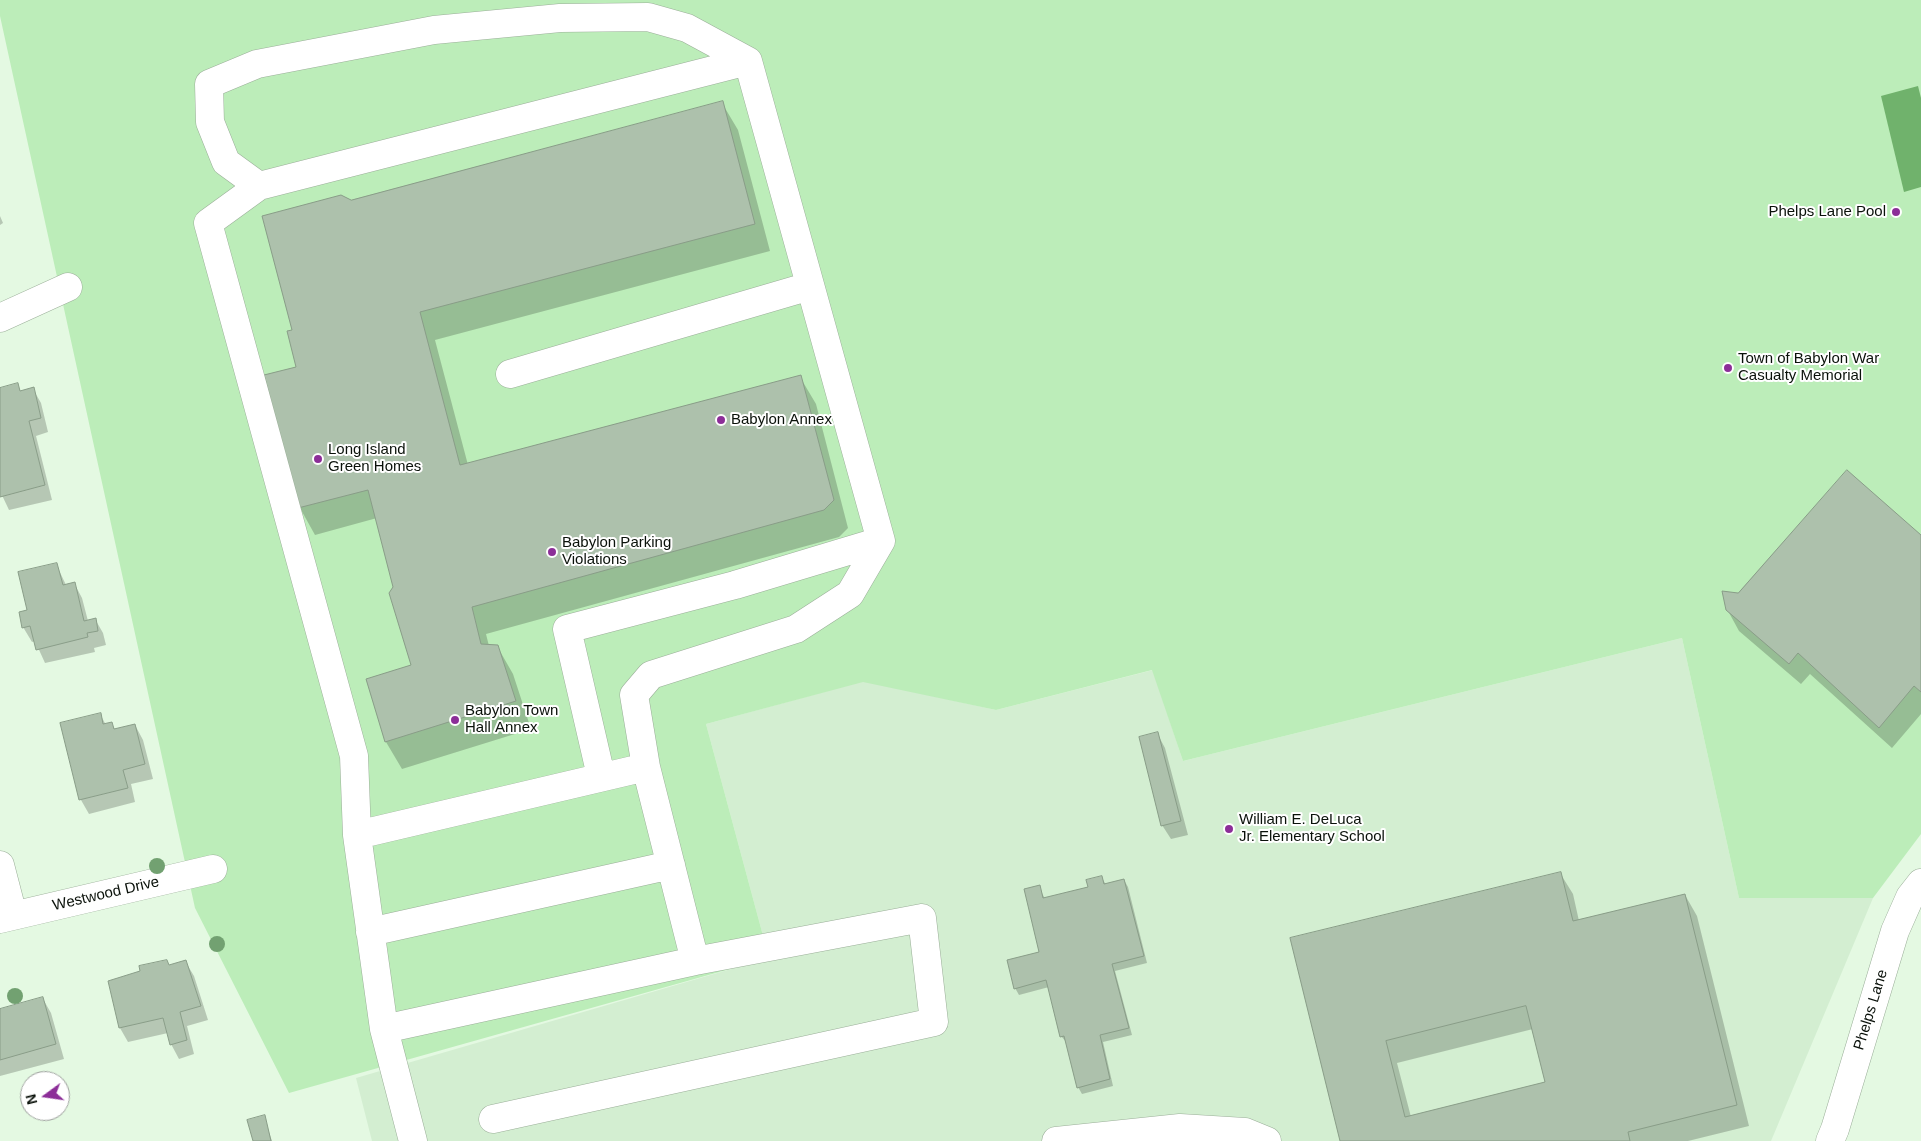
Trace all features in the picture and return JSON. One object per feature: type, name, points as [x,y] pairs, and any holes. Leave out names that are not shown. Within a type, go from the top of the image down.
[{"type":"street","points":[[258,186],[226,162],[210,122],[209,84],[257,64],[434,30],[560,18],[648,17],[687,28],[748,61],[881,541],[850,594],[796,629],[651,675],[634,695],[646,767],[694,961]]},
{"type":"street","points":[[413,1141],[384,1029],[357,835],[354,756],[208,223],[258,186],[748,61]]},
{"type":"street","points":[[510,374],[810,286]]},
{"type":"street","points":[[0,318],[68,287]]},
{"type":"street","points":[[601,776],[567,629],[735,585],[881,541]]},
{"type":"street","points":[[357,835],[601,776],[646,767]]},
{"type":"street","points":[[0,864],[7,917]]},
{"type":"street","points":[[370,932],[671,865]]},
{"type":"street","name":"Westwood Drive","points":[[7,917],[213,869]]},
{"type":"street","name":"Phelps Lane","points":[[1830,1141],[1894,931],[1910,897],[1921,883]]},
{"type":"street","points":[[384,1029],[694,961],[922,918],[934,1022],[493,1119]]},
{"type":"street","points":[[1056,1141],[1180,1128],[1245,1132],[1266,1141]]},
{"type":"shaded area","points":[[0,0],[1921,0],[1921,834],[1873,898],[1739,898],[1682,638],[1183,761],[1152,670],[996,710],[863,682],[706,724],[769,958],[289,1093],[195,908],[0,16]]},
{"type":"shaded area","points":[[1918,86],[1921,98],[1921,187],[1904,192],[1881,96]]},
{"type":"shaded area","name":"William E. DeLuca Jr. Elementary School","points":[[1682,638],[1739,898],[1873,898],[1771,1141],[372,1141],[356,1078],[769,958],[706,724],[864,681],[996,710],[1153,670],[1183,761]]},
{"type":"building","name":"Babylon Annex","points":[[723,101],[755,224],[420,312],[460,465],[801,375],[834,500],[824,510],[472,607],[481,644],[498,645],[516,701],[385,742],[366,679],[411,665],[389,593],[393,587],[368,490],[298,508],[264,375],[296,367],[287,331],[292,330],[262,216],[341,195],[351,200]]},
{"type":"building","points":[[18,383],[20,391],[34,387],[41,418],[29,421],[45,485],[0,497],[0,388]]},
{"type":"building","points":[[1847,470],[1921,535],[1921,692],[1914,686],[1879,728],[1798,653],[1789,664],[1726,610],[1722,591],[1738,593]]},
{"type":"building","points":[[57,563],[63,585],[75,582],[84,621],[96,618],[98,631],[87,633],[88,637],[36,650],[30,626],[22,628],[19,612],[27,610],[18,572]]},
{"type":"building","points":[[101,713],[103,724],[112,722],[114,729],[135,724],[145,764],[123,770],[128,788],[79,800],[60,723]]},
{"type":"building","points":[[1158,732],[1181,821],[1161,826],[1139,737]]},
{"type":"building","points":[[1561,872],[1573,921],[1685,894],[1737,1105],[1628,1132],[1630,1141],[1340,1141],[1290,938]],"holes":[[[1526,1006],[1545,1082],[1405,1117],[1386,1041]]]},
{"type":"building","points":[[1102,876],[1104,884],[1124,879],[1144,956],[1112,964],[1129,1028],[1100,1035],[1110,1079],[1077,1088],[1064,1036],[1060,1037],[1046,980],[1014,989],[1007,960],[1039,952],[1024,889],[1040,885],[1043,898],[1088,887],[1086,880]]},
{"type":"building","points":[[167,960],[169,965],[186,960],[201,1006],[180,1012],[187,1040],[170,1045],[163,1018],[119,1028],[108,981],[140,971],[139,966]]},
{"type":"building","points":[[43,997],[56,1044],[0,1060],[0,1009]]},
{"type":"building","points":[[265,1115],[271,1141],[253,1141],[247,1120]]},
{"type":"place","name":"Phelps Lane Pool","points":[[1896,212]]},
{"type":"place","name":"Town of Babylon War Casualty Memorial","points":[[1728,368]]},
{"type":"place","name":"Babylon Annex","points":[[721,420]]},
{"type":"place","name":"Long Island Green Homes","points":[[318,459]]},
{"type":"place","name":"Babylon Parking Violations","points":[[552,552]]},
{"type":"place","name":"Babylon Town Hall Annex","points":[[455,720]]},
{"type":"place","name":"William E. DeLuca Jr. Elementary School","points":[[1229,829]]}]
